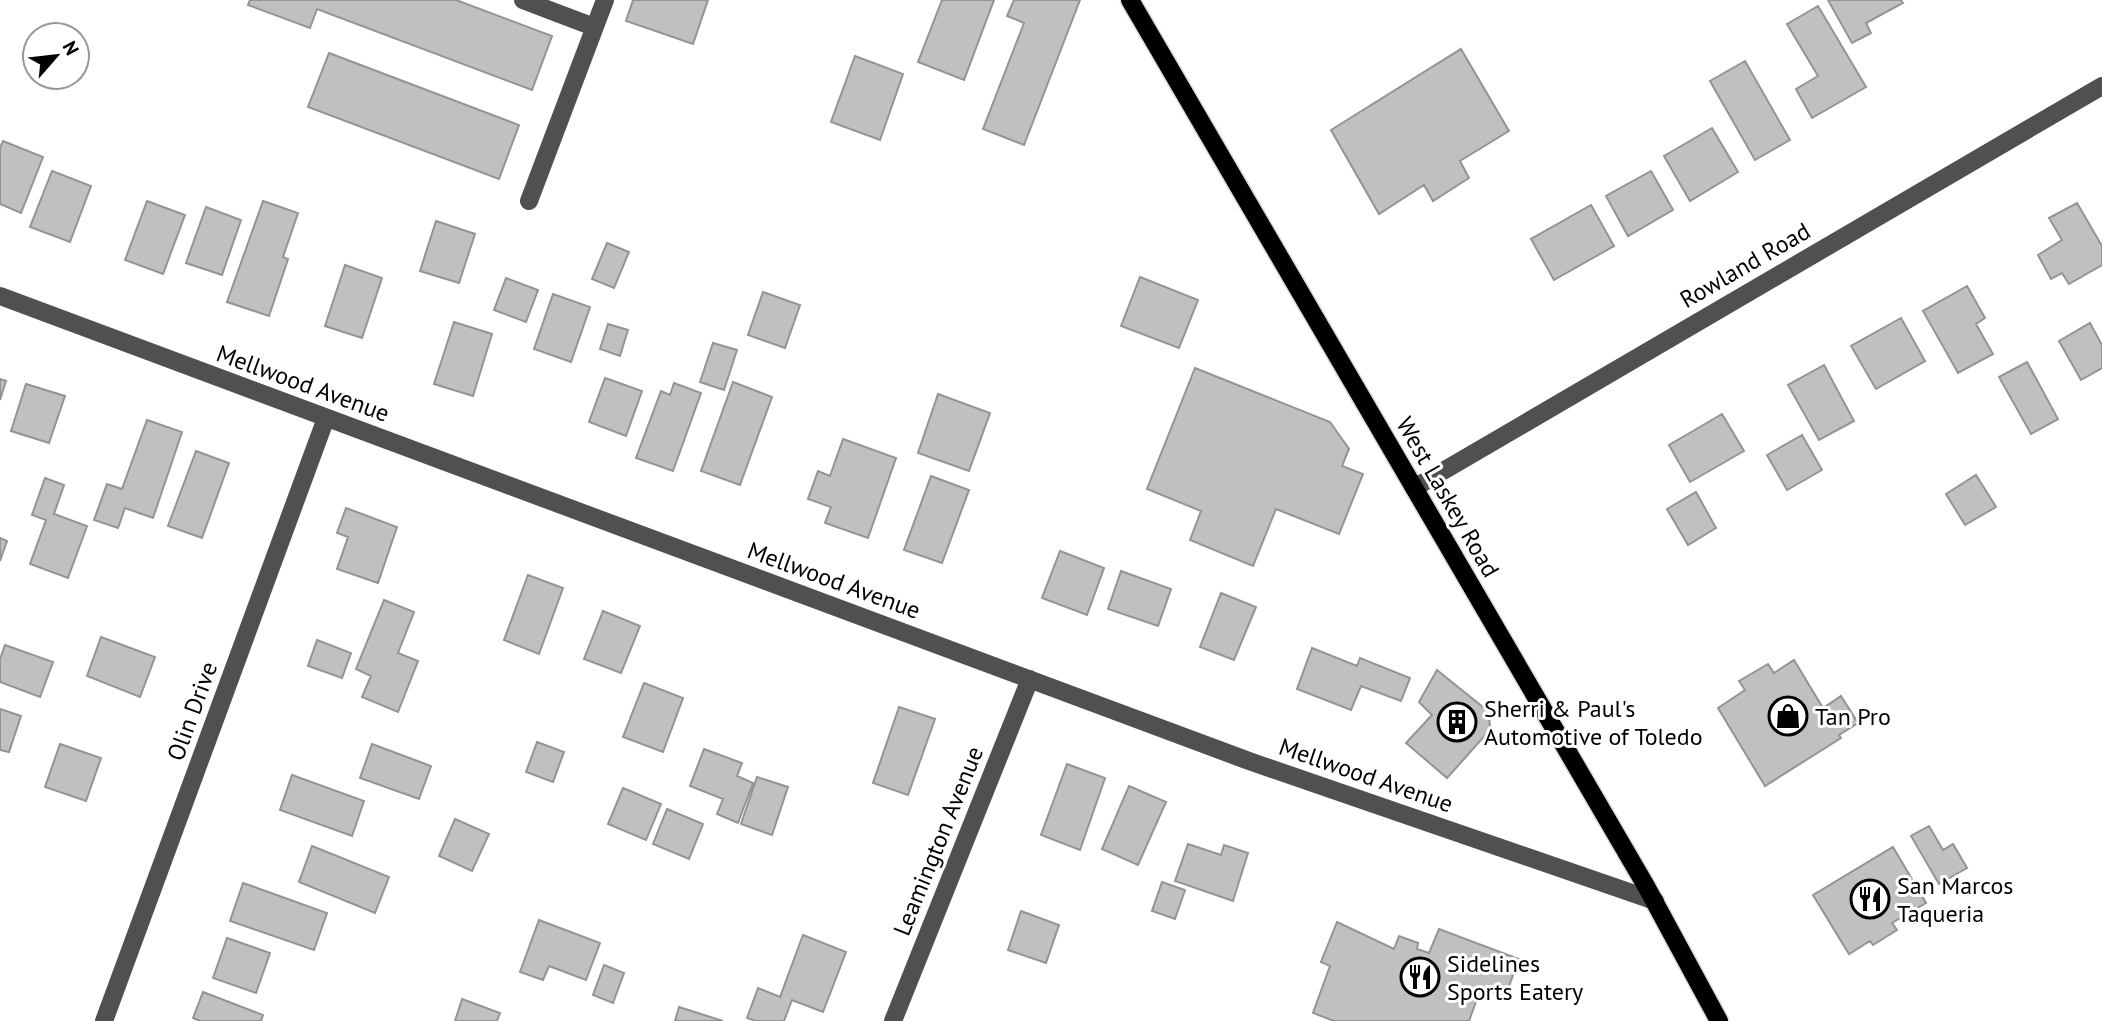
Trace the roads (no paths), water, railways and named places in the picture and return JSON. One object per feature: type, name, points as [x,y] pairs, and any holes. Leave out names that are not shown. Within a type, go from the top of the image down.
[{"type":"main road","name":"West Laskey Road","points":[[1130,0],[1655,901],[1719,1021]]},
{"type":"street","points":[[523,0],[594,27]]},
{"type":"street","points":[[529,201],[605,0]]},
{"type":"street","name":"Rowland Road","points":[[1414,488],[2102,86]]},
{"type":"street","name":"Mellwood Avenue","points":[[0,296],[1249,761],[1655,901]]},
{"type":"street","name":"Olin Drive","points":[[104,1021],[326,418]]},
{"type":"street","name":"Leamington Avenue","points":[[892,1021],[1030,679]]},
{"type":"place","name":"Tan Pro","points":[[1788,716]]},
{"type":"place","name":"Sherri & Paul's Automotive of Toledo","points":[[1457,722]]},
{"type":"place","name":"San Marcos Taqueria","points":[[1870,899]]},
{"type":"place","name":"Sidelines Sports Eatery","points":[[1420,977]]}]
